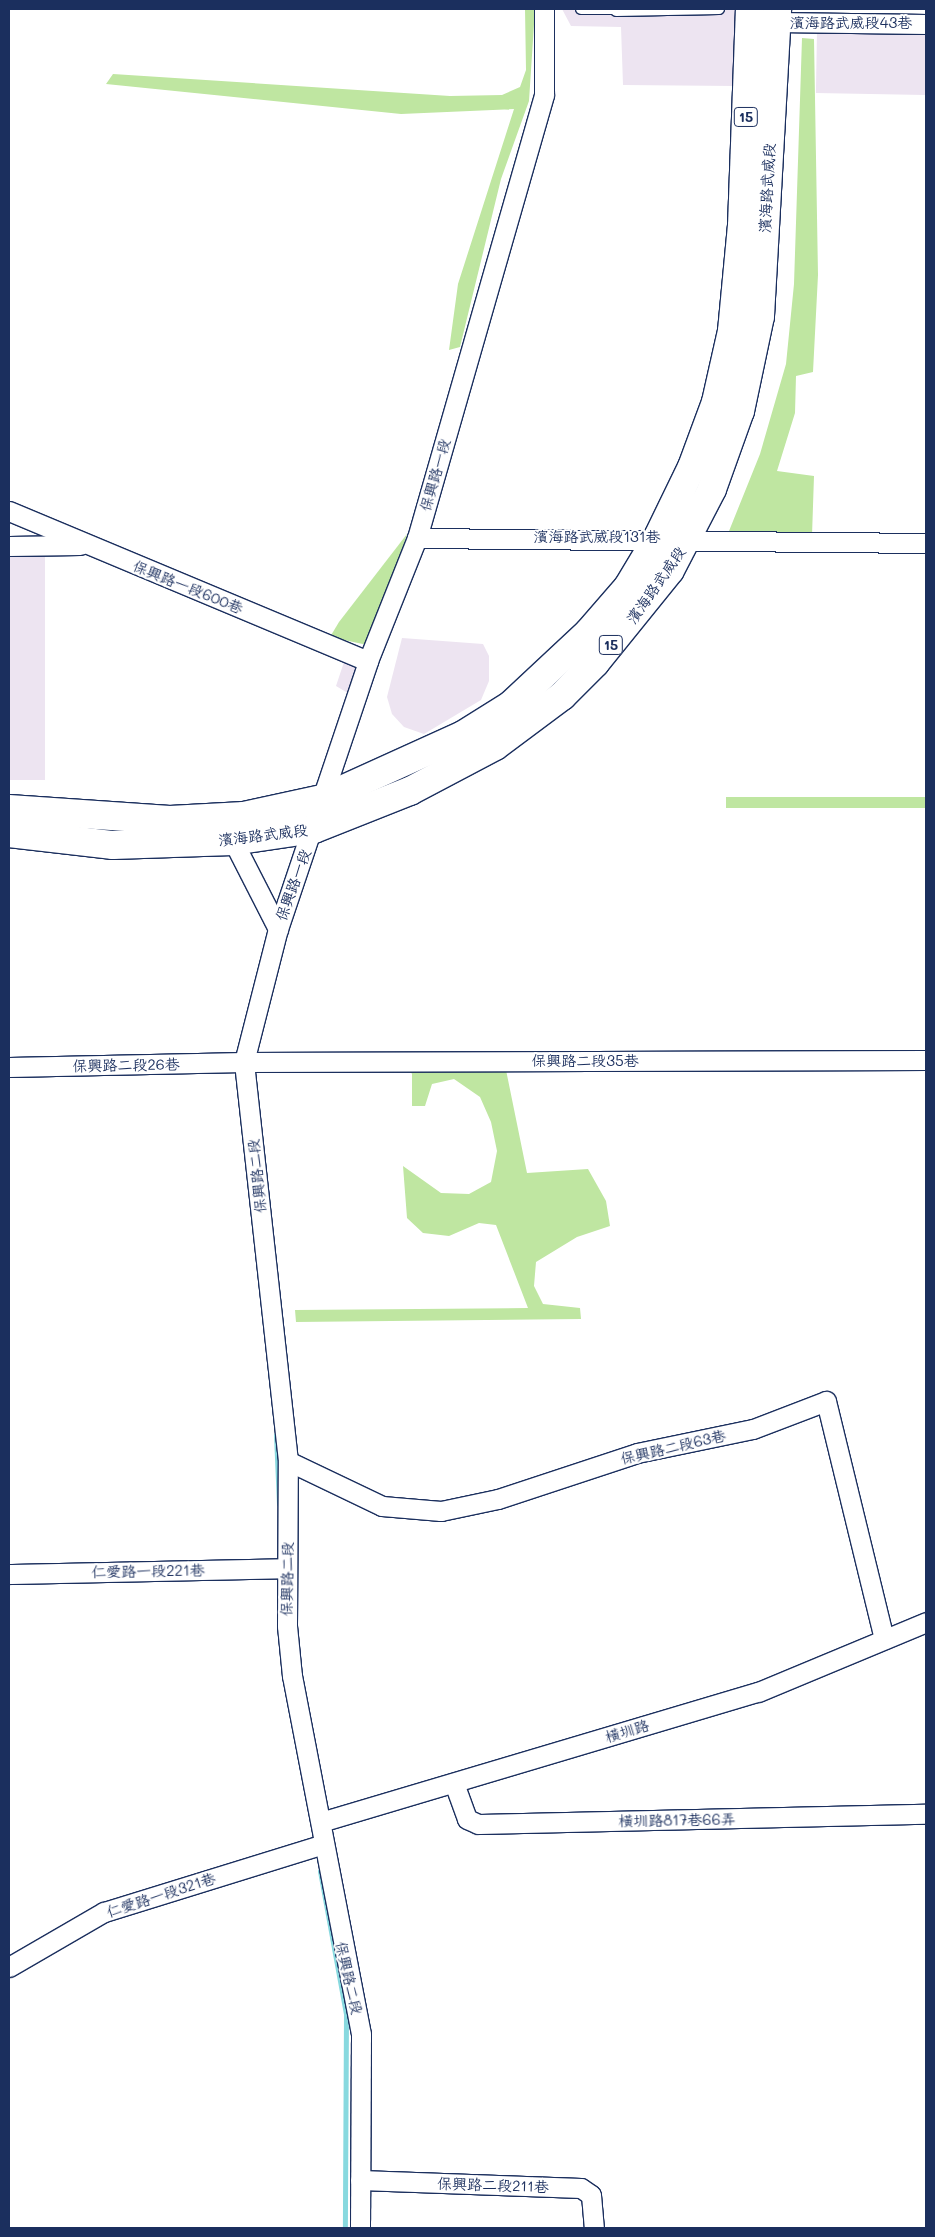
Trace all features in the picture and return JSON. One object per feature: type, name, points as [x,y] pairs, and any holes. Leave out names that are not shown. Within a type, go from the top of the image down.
[{"type":"main road","name":"濱海路武威段","points":[[9,809],[170,820],[244,816],[322,799],[463,735],[512,705],[589,632],[628,587],[658,537],[692,467],[716,402],[732,331],[742,226],[750,9]]},
{"type":"main road","name":"濱海路武威段","points":[[9,833],[113,844],[233,841],[314,829],[410,792],[530,722],[620,636],[688,538],[740,411],[760,316],[776,16]]},
{"type":"street","name":"保興路一段","points":[[278,929],[314,829],[322,799],[368,661],[417,538],[544,96],[544,9]]},
{"type":"street","name":"濱海路武威段43巷","points":[[776,16],[926,24]]},
{"type":"street","name":"保興路一段600巷","points":[[9,511],[86,545],[368,661]]},
{"type":"street","name":"濱海路武威段131巷","points":[[417,538],[658,537],[926,543]]},
{"type":"street","points":[[9,546],[86,545]]},
{"type":"street","points":[[233,841],[278,929]]},
{"type":"street","name":"保興路二段","points":[[278,929],[244,1062],[288,1461],[287,1568],[292,1676],[361,2034],[360,2228]]},
{"type":"street","name":"保興路二段35巷","points":[[244,1062],[926,1060]]},
{"type":"street","name":"保興路二段26巷","points":[[9,1067],[244,1062]]},
{"type":"street","name":"保興路二段63巷","points":[[288,1461],[382,1506],[441,1511],[498,1499],[637,1454],[753,1429],[826,1401],[884,1639]]},
{"type":"street","name":"仁愛路一段221巷","points":[[9,1574],[287,1568]]},
{"type":"street","name":"橫圳路","points":[[320,1822],[758,1692],[926,1622]]},
{"type":"street","name":"橫圳路817巷66弄","points":[[454,1783],[467,1819],[478,1824],[926,1814]]},
{"type":"street","name":"仁愛路一段321巷","points":[[9,1966],[104,1912],[323,1844]]},
{"type":"street","name":"保興路二段211巷","points":[[360,2180],[581,2188],[591,2195],[594,2228]]},
{"type":"lane","points":[[581,9],[718,9]]},
{"type":"shaded area","points":[[562,9],[738,9],[735,86],[623,85],[621,27],[571,26]]},
{"type":"shaded area","points":[[817,31],[926,33],[925,95],[816,93]]},
{"type":"shaded area","points":[[9,556],[45,556],[45,780],[9,780]]},
{"type":"shaded area","points":[[402,638],[483,644],[489,656],[489,681],[481,700],[424,734],[404,727],[392,714],[387,697]]},
{"type":"shaded area","points":[[345,659],[366,663],[358,699],[336,686]]},
{"type":"green space","points":[[525,9],[535,9],[529,101],[501,179],[460,347],[449,350],[458,284],[514,109],[401,114],[106,84],[113,74],[450,96],[502,95],[520,87],[526,70]]},
{"type":"green space","points":[[802,38],[814,39],[818,275],[813,372],[796,376],[795,413],[777,471],[814,476],[812,536],[727,536],[760,454],[786,364],[794,284]]},
{"type":"green space","points":[[407,534],[372,646],[330,637],[339,622]]},
{"type":"green space","points":[[726,797],[926,797],[926,808],[726,808]]},
{"type":"green space","points":[[407,1065],[506,1070],[527,1173],[588,1169],[606,1201],[610,1226],[577,1237],[536,1262],[534,1286],[543,1304],[580,1308],[581,1319],[296,1322],[295,1310],[528,1308],[496,1225],[479,1223],[449,1236],[423,1233],[407,1218],[403,1166],[441,1193],[469,1194],[491,1182],[497,1151],[491,1122],[480,1097],[454,1079],[432,1084],[425,1106],[412,1106],[412,1074]]},
{"type":"waterway","points":[[276,1435],[279,1504]]},
{"type":"waterway","points":[[320,1871],[346,2014],[345,2228]]}]
